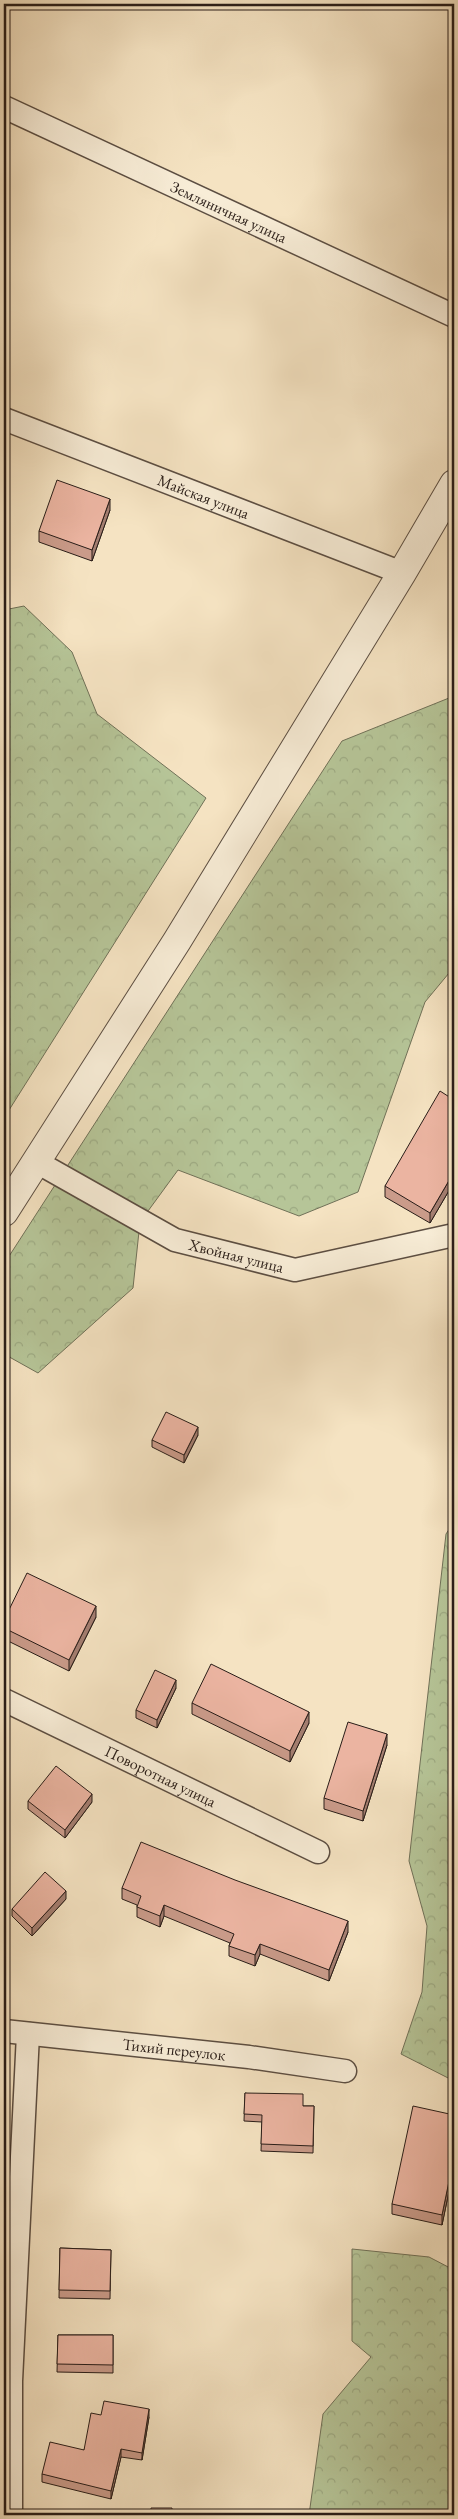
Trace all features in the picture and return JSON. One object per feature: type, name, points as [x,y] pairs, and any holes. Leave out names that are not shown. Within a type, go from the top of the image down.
[{"type":"street","name":"Земляничная улица","points":[[4,107],[454,316]]},
{"type":"street","name":"Майская улица","points":[[4,419],[402,573]]},
{"type":"street","points":[[4,1212],[177,941],[453,492]]},
{"type":"street","name":"Хвойная улица","points":[[35,1161],[175,1240],[295,1270],[454,1235]]},
{"type":"street","name":"Поворотная улица","points":[[4,1700],[318,1852]]},
{"type":"street","name":"Тихий переулок","points":[[4,2031],[249,2057],[345,2071]]},
{"type":"street","points":[[11,2515],[11,2381],[28,2034]]},
{"type":"green space","points":[[24,606],[72,652],[97,714],[206,798],[4,1118],[4,610]]},
{"type":"green space","points":[[454,696],[454,967],[425,1002],[358,1192],[299,1216],[178,1170],[140,1222],[133,1288],[38,1373],[4,1354],[4,1264],[342,741]]},
{"type":"green space","points":[[454,1522],[454,2081],[401,2054],[422,1992],[427,1926],[409,1861],[446,1534]]},
{"type":"green space","points":[[352,2249],[429,2257],[454,2270],[454,2515],[309,2515],[323,2414],[371,2357],[352,2341]]},
{"type":"building","points":[[57,480],[110,499],[92,550],[39,531]]},
{"type":"building","points":[[440,1091],[454,1100],[454,1172],[430,1213],[385,1186]]},
{"type":"building","points":[[166,1412],[198,1427],[184,1455],[152,1440]]},
{"type":"building","points":[[27,1573],[96,1606],[69,1660],[4,1628],[4,1620]]},
{"type":"building","points":[[211,1664],[309,1712],[290,1751],[192,1703]]},
{"type":"building","points":[[155,1670],[176,1680],[157,1720],[136,1710]]},
{"type":"building","points":[[348,1722],[387,1734],[363,1811],[324,1798]]},
{"type":"building","points":[[56,1766],[92,1794],[65,1830],[28,1801]]},
{"type":"building","points":[[141,1842],[235,1880],[348,1921],[329,1970],[260,1944],[255,1955],[229,1946],[234,1934],[164,1905],[160,1916],[137,1907],[141,1896],[122,1888]]},
{"type":"building","points":[[45,1872],[66,1891],[32,1928],[12,1909]]},
{"type":"building","points":[[245,2093],[303,2094],[303,2106],[314,2106],[313,2146],[261,2144],[262,2115],[244,2114]]},
{"type":"building","points":[[413,2106],[454,2115],[454,2157],[442,2215],[392,2204]]},
{"type":"building","points":[[60,2248],[111,2250],[110,2291],[59,2290]]},
{"type":"building","points":[[58,2335],[113,2335],[113,2365],[57,2364]]},
{"type":"building","points":[[104,2401],[149,2409],[142,2453],[121,2449],[111,2491],[42,2474],[50,2442],[84,2450],[91,2413],[101,2415]]},
{"type":"building","points":[[151,2508],[172,2508],[172,2515],[151,2515]]}]
